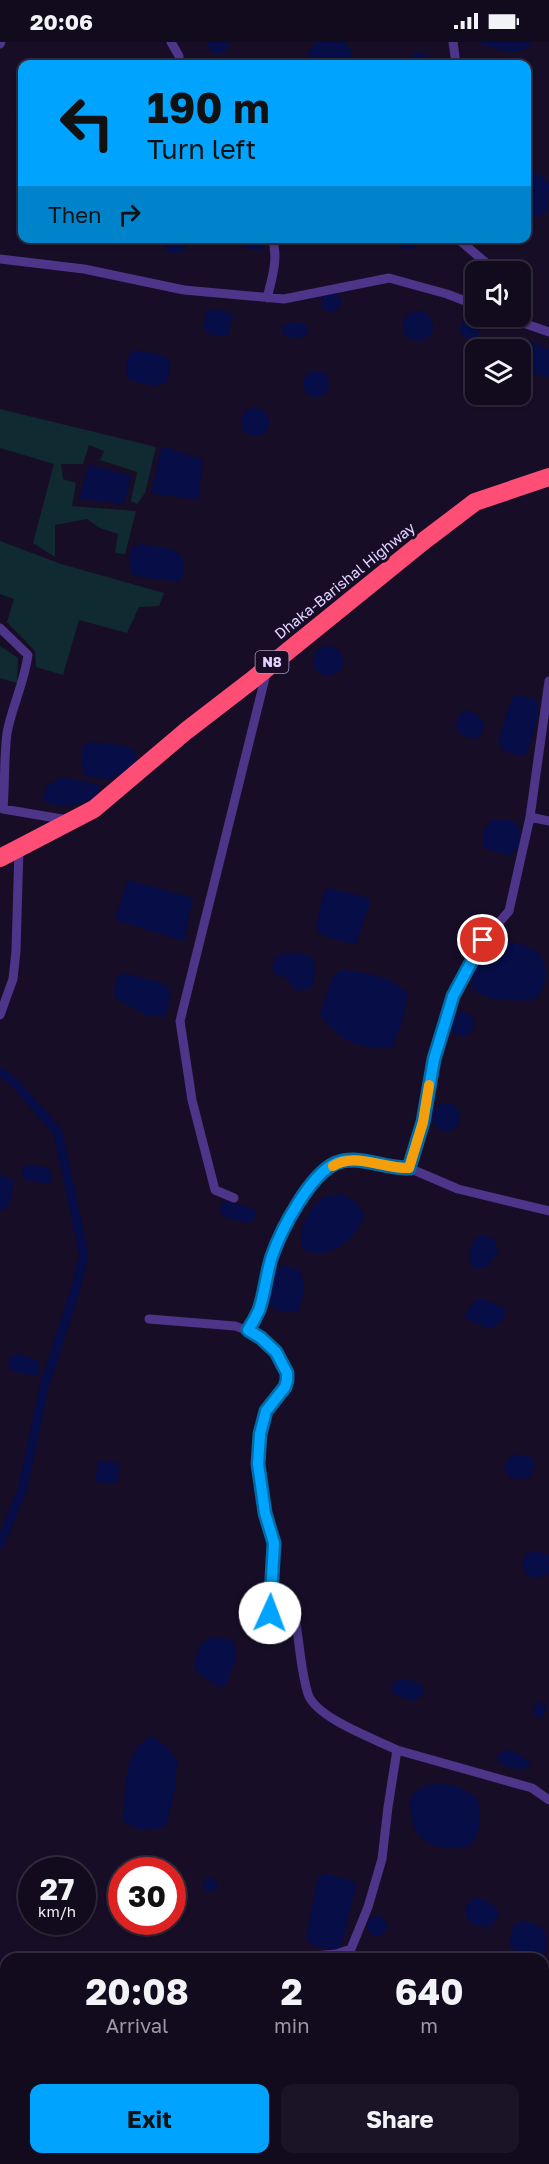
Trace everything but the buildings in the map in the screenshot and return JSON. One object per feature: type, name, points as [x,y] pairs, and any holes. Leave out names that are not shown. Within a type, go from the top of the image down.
[{"type":"highway","name":"Dhaka-Barishal Highway","points":[[0,858],[94,809],[186,731],[475,502],[549,477]]},
{"type":"street","points":[[171,42],[179,60]]},
{"type":"street","points":[[453,42],[455,60]]},
{"type":"street","points":[[267,298],[275,267],[276,249],[274,243]]},
{"type":"street","points":[[463,243],[484,261]]},
{"type":"street","points":[[0,259],[84,269],[184,290],[284,299],[389,278],[465,301]]},
{"type":"street","points":[[531,326],[549,332]]},
{"type":"street","points":[[0,628],[28,655],[25,677],[7,735],[2,809],[72,821],[75,819]]},
{"type":"street","points":[[234,1198],[215,1190],[192,1100],[180,1021],[269,665]]},
{"type":"street","points":[[409,1168],[423,1122],[434,1059],[453,996],[483,940],[508,911],[530,817],[549,681]]},
{"type":"street","points":[[530,817],[549,821]]},
{"type":"street","points":[[0,1015],[13,979],[19,848]]},
{"type":"street","points":[[248,1330],[259,1310],[277,1242],[313,1180],[336,1163],[356,1160],[390,1167],[409,1168],[458,1189],[549,1211]]},
{"type":"street","points":[[150,1319],[236,1326],[248,1330],[276,1352],[287,1373],[285,1387],[266,1411],[260,1434],[258,1464],[265,1513],[274,1543],[270,1613],[277,1618],[296,1624],[308,1696],[318,1708],[335,1720],[398,1750],[532,1788],[549,1800]]},
{"type":"street","points":[[339,1953],[351,1949],[368,1907],[382,1859],[398,1750]]},
{"type":"shaded area","points":[[208,42],[229,42],[229,46],[222,54],[214,54],[209,49]]},
{"type":"shaded area","points":[[316,42],[345,42],[352,53],[352,60],[309,60],[308,54]]},
{"type":"shaded area","points":[[478,42],[531,42],[529,47],[523,50],[510,51]]},
{"type":"shaded area","points":[[419,52],[436,60],[410,60],[413,53]]},
{"type":"shaded area","points":[[18,108],[18,128],[15,120]]},
{"type":"shaded area","points":[[531,173],[541,175],[549,183],[548,210],[543,215],[531,219]]},
{"type":"shaded area","points":[[163,243],[188,243],[185,250],[173,254],[166,250]]},
{"type":"shaded area","points":[[265,243],[263,248],[258,251],[235,244]]},
{"type":"shaded area","points":[[397,243],[418,243],[414,248],[400,247]]},
{"type":"shaded area","points":[[331,292],[338,295],[341,302],[338,309],[331,312],[324,309],[321,302],[324,295]]},
{"type":"shaded area","points":[[209,309],[225,311],[233,315],[228,336],[214,335],[203,329],[206,311]]},
{"type":"shaded area","points":[[418,311],[429,315],[433,326],[429,337],[418,341],[407,337],[403,326],[407,315]]},
{"type":"shaded area","points":[[465,321],[465,327],[480,327],[477,336],[470,339],[463,336],[460,329]]},
{"type":"shaded area","points":[[291,322],[304,324],[308,328],[306,336],[302,338],[284,336],[282,327]]},
{"type":"shaded area","points":[[531,342],[549,349],[549,377],[531,373]]},
{"type":"shaded area","points":[[133,350],[168,358],[170,369],[166,383],[154,386],[129,380],[126,364]]},
{"type":"shaded area","points":[[316,371],[325,375],[329,384],[325,393],[316,397],[307,393],[303,384],[307,375]]},
{"type":"shaded area","points":[[255,408],[265,412],[269,422],[265,432],[255,436],[245,432],[241,422],[245,412]]},
{"type":"shaded area","points":[[0,409],[156,447],[145,493],[137,504],[131,501],[137,472],[100,460],[104,451],[89,445],[83,464],[61,464],[63,479],[76,483],[72,506],[136,511],[125,554],[115,553],[118,534],[100,528],[87,519],[55,525],[55,557],[33,543],[54,464],[0,448]]},
{"type":"shaded area","points":[[162,446],[203,460],[198,500],[151,493]]},
{"type":"shaded area","points":[[89,465],[131,476],[124,504],[79,499]]},
{"type":"shaded area","points":[[0,541],[61,564],[164,593],[159,606],[139,607],[127,633],[79,620],[63,675],[36,667],[35,651],[7,622],[14,599],[0,594]]},
{"type":"shaded area","points":[[141,544],[169,549],[181,556],[183,571],[180,582],[135,576],[129,563],[130,556],[132,548]]},
{"type":"shaded area","points":[[0,646],[18,658],[17,683],[0,678]]},
{"type":"shaded area","points":[[328,646],[339,650],[343,661],[339,672],[328,676],[317,672],[313,661],[317,650]]},
{"type":"shaded area","points":[[521,695],[538,701],[536,721],[526,755],[512,754],[500,746],[499,737],[513,696]]},
{"type":"shaded area","points":[[465,710],[473,712],[484,721],[483,731],[476,739],[463,736],[457,729],[457,720]]},
{"type":"shaded area","points":[[89,742],[131,748],[137,757],[134,769],[108,779],[85,776],[82,765],[82,747]]},
{"type":"shaded area","points":[[65,777],[100,785],[99,795],[86,802],[64,806],[43,800],[43,795],[50,785]]},
{"type":"shaded area","points":[[492,819],[509,819],[518,825],[520,834],[518,847],[508,856],[483,847],[483,832]]},
{"type":"shaded area","points":[[128,880],[193,898],[184,941],[115,920]]},
{"type":"shaded area","points":[[329,888],[369,898],[369,906],[356,944],[328,938],[316,928],[324,892]]},
{"type":"shaded area","points":[[496,939],[524,945],[538,953],[543,959],[545,979],[535,1000],[490,998],[475,991],[471,986],[483,954]]},
{"type":"shaded area","points":[[285,953],[312,956],[315,971],[312,988],[298,991],[292,987],[287,978],[272,972],[274,958]]},
{"type":"shaded area","points":[[340,970],[386,979],[408,994],[402,1023],[392,1048],[360,1045],[343,1038],[320,1015],[331,980]]},
{"type":"shaded area","points":[[124,973],[167,986],[171,995],[165,1017],[146,1015],[116,999],[116,982],[118,976]]},
{"type":"shaded area","points":[[462,1012],[470,1016],[474,1024],[470,1032],[462,1036],[454,1032],[450,1024],[454,1016]]},
{"type":"shaded area","points":[[446,1103],[456,1107],[460,1117],[456,1127],[446,1131],[436,1127],[432,1117],[436,1107]]},
{"type":"shaded area","points":[[24,1165],[48,1167],[52,1175],[50,1184],[25,1180],[22,1174]]},
{"type":"shaded area","points":[[0,1175],[13,1180],[14,1183],[9,1205],[3,1211],[0,1210]]},
{"type":"shaded area","points":[[342,1194],[356,1202],[364,1214],[355,1233],[344,1244],[330,1251],[316,1253],[303,1250],[301,1236],[310,1212],[321,1199]]},
{"type":"shaded area","points":[[225,1201],[254,1209],[256,1213],[253,1222],[247,1223],[223,1216],[220,1209]]},
{"type":"shaded area","points":[[483,1235],[495,1240],[498,1252],[487,1267],[474,1269],[469,1257],[470,1250],[475,1238]]},
{"type":"shaded area","points":[[286,1265],[299,1270],[303,1280],[303,1296],[298,1311],[282,1312],[268,1303],[273,1275],[276,1270]]},
{"type":"shaded area","points":[[482,1298],[506,1309],[504,1318],[495,1326],[483,1326],[464,1316],[476,1299]]},
{"type":"shaded area","points":[[19,1354],[38,1360],[40,1364],[38,1376],[14,1372],[9,1368],[8,1360],[11,1355]]},
{"type":"shaded area","points":[[515,1454],[533,1458],[534,1469],[529,1478],[513,1479],[504,1470],[507,1460]]},
{"type":"shaded area","points":[[98,1461],[119,1463],[118,1484],[95,1482]]},
{"type":"shaded area","points":[[534,1551],[549,1555],[549,1574],[538,1578],[528,1576],[522,1565],[525,1555]]},
{"type":"shaded area","points":[[208,1638],[230,1640],[236,1650],[236,1657],[226,1684],[220,1687],[198,1674],[194,1665],[200,1645]]},
{"type":"shaded area","points":[[400,1679],[414,1681],[423,1686],[423,1695],[413,1701],[393,1694],[391,1689],[393,1684]]},
{"type":"shaded area","points":[[536,1702],[547,1705],[542,1719],[532,1714]]},
{"type":"shaded area","points":[[152,1736],[166,1746],[177,1760],[175,1790],[166,1826],[143,1830],[122,1820],[130,1762],[142,1743]]},
{"type":"shaded area","points":[[508,1750],[530,1762],[530,1767],[513,1768],[498,1761],[497,1757],[501,1751]]},
{"type":"shaded area","points":[[425,1785],[457,1786],[478,1798],[480,1818],[478,1830],[468,1847],[431,1845],[419,1835],[412,1821],[411,1796]]},
{"type":"shaded area","points":[[327,1874],[356,1882],[342,1943],[338,1949],[318,1947],[306,1938],[318,1876]]},
{"type":"shaded area","points":[[207,1878],[213,1878],[217,1885],[213,1892],[207,1892],[203,1888],[203,1882]]},
{"type":"shaded area","points":[[478,1897],[493,1905],[499,1913],[496,1921],[489,1927],[473,1925],[467,1916],[469,1901]]},
{"type":"shaded area","points":[[377,1916],[384,1919],[387,1926],[384,1933],[377,1936],[370,1933],[367,1926],[370,1919]]},
{"type":"shaded area","points":[[525,1921],[537,1925],[544,1931],[546,1935],[545,1953],[518,1953],[510,1946],[511,1930],[517,1922]]},
{"type":"waterway","points":[[0,1072],[14,1082],[58,1132],[84,1255],[75,1291],[44,1387],[22,1491],[0,1544]]},
{"type":"slow traffic","points":[[333,1166],[336,1163],[356,1160],[400,1169],[409,1168],[423,1122],[429,1085]]},
{"type":"route","points":[[270,1613],[274,1543],[265,1513],[258,1464],[260,1434],[266,1411],[285,1387],[287,1373],[276,1352],[248,1330],[259,1310],[277,1242],[313,1180],[336,1163],[356,1160],[400,1169],[409,1168],[423,1122],[434,1059],[453,996],[483,940]]}]
